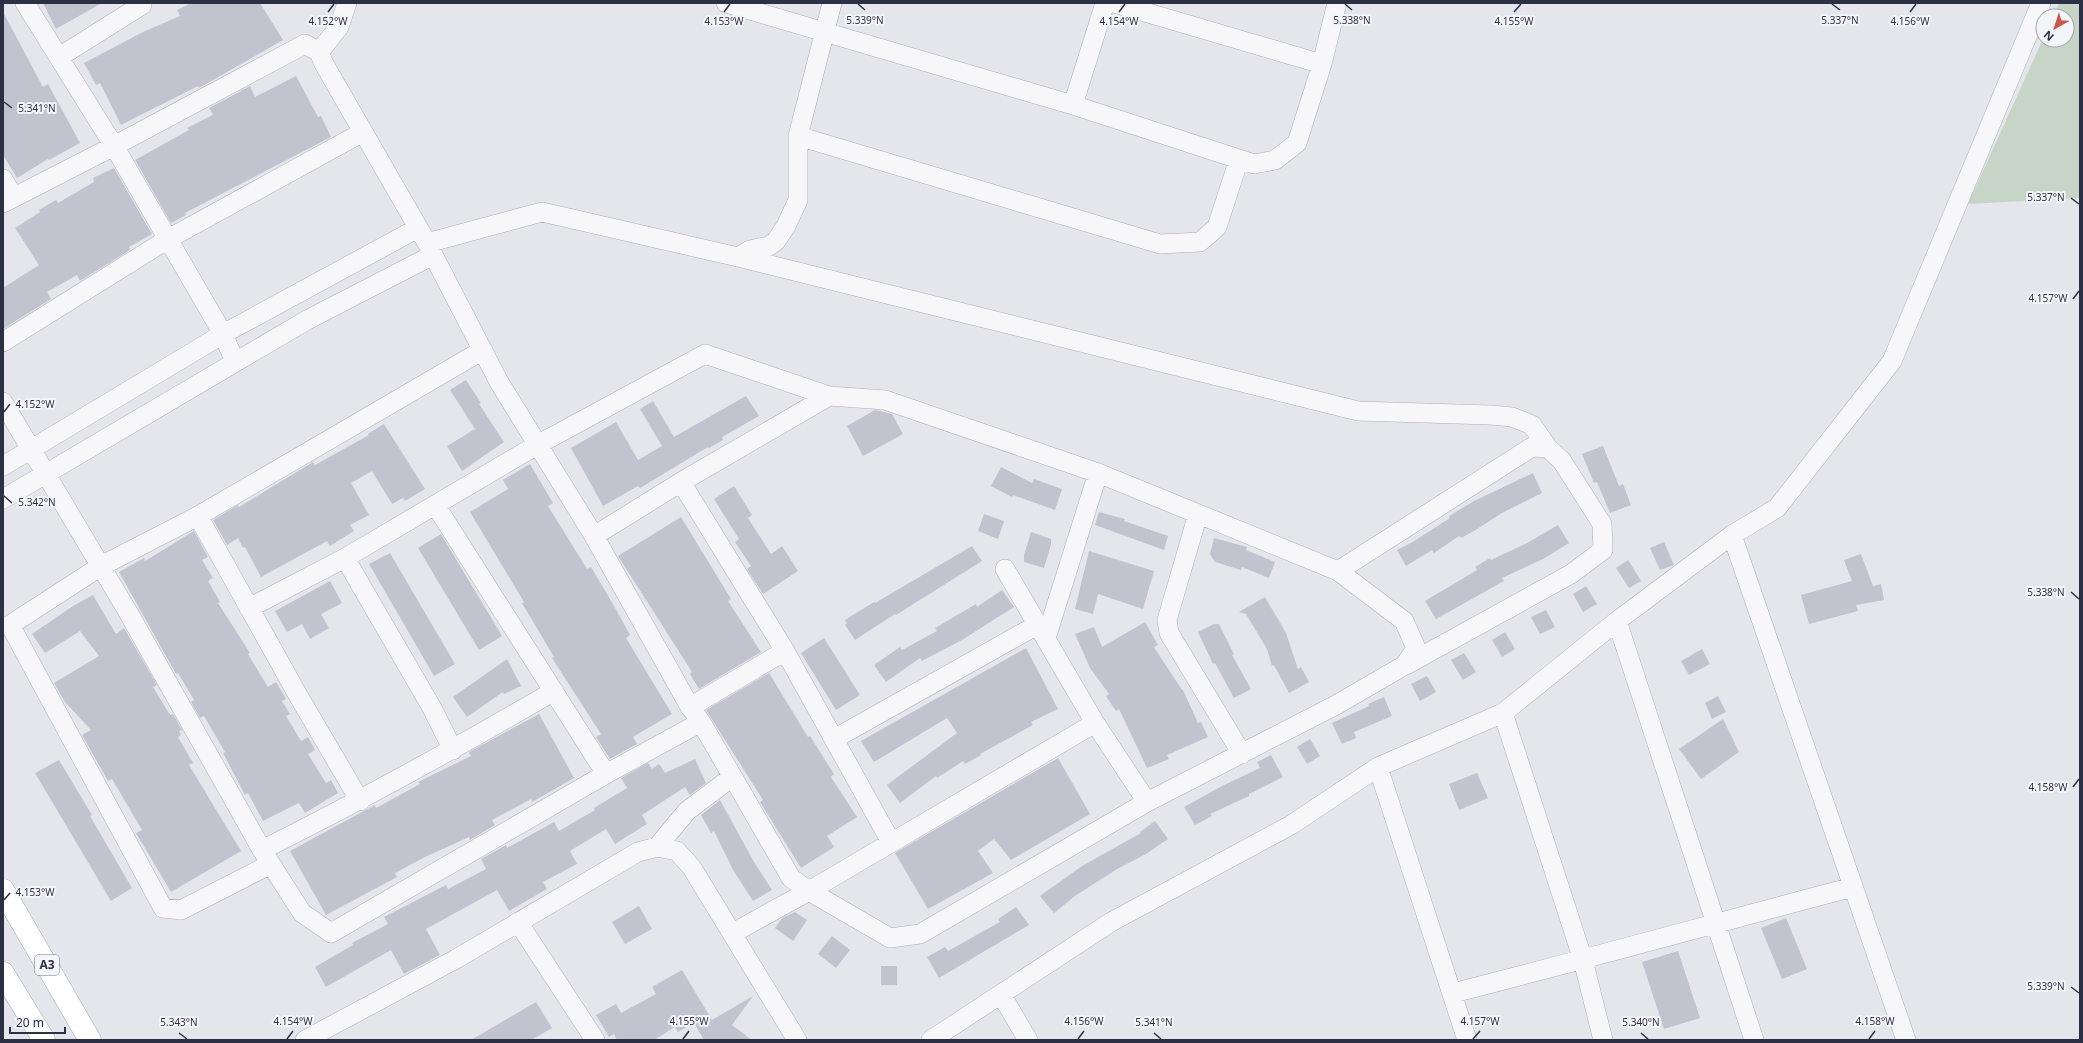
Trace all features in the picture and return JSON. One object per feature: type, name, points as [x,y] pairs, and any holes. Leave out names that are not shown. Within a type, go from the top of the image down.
[{"type":"main road","name":"A3","points":[[3,890],[90,1040]]},
{"type":"main road","points":[[3,973],[44,1040]]},
{"type":"street","points":[[25,3],[114,146],[223,334],[235,362]]},
{"type":"street","points":[[319,52],[339,27],[347,3]]},
{"type":"street","points":[[726,3],[1074,105],[1254,164],[1275,160],[1298,143],[1322,64],[1337,3]]},
{"type":"street","points":[[738,257],[750,250],[769,246],[776,241],[786,226],[798,200],[798,136],[823,32],[832,3]]},
{"type":"street","points":[[1074,105],[1105,3]]},
{"type":"street","points":[[1114,3],[1322,64]]},
{"type":"street","points":[[931,1040],[1111,922],[1291,825],[1378,767],[1503,713],[1617,621],[1732,535],[1776,508],[1892,362],[2041,3]]},
{"type":"street","points":[[59,57],[143,4]]},
{"type":"street","points":[[3,179],[8,200],[114,146],[305,44],[319,52],[324,64],[426,242],[499,382],[594,536],[690,707],[701,722],[791,878],[809,891],[890,938],[920,934],[1147,802],[1336,705],[1405,665],[1571,574],[1603,550],[1602,524],[1562,461],[1548,448],[1532,425],[1512,417],[1358,411],[738,257],[542,212],[426,242],[223,334],[3,466]]},
{"type":"street","points":[[3,342],[168,239],[363,132]]},
{"type":"street","points":[[798,136],[1160,244],[1200,242],[1217,227],[1239,160]]},
{"type":"street","points":[[3,499],[307,320],[426,242]]},
{"type":"street","points":[[482,350],[198,516],[101,566],[10,626],[163,908],[181,910],[360,801],[453,750],[554,691]]},
{"type":"street","points":[[249,608],[345,558],[436,506],[537,445],[705,354],[829,396],[885,400],[1098,473],[1338,571],[1404,621],[1416,648],[1405,665]]},
{"type":"street","points":[[594,536],[681,482],[829,396]]},
{"type":"street","points":[[3,402],[101,566],[267,857],[302,913],[331,933],[606,774],[701,722]]},
{"type":"street","points":[[1338,571],[1532,447],[1548,448]]},
{"type":"street","points":[[834,740],[1042,632],[1098,473]]},
{"type":"street","points":[[681,482],[785,651],[890,842]]},
{"type":"street","points":[[436,506],[606,774]]},
{"type":"street","points":[[1198,514],[1167,620],[1169,633],[1242,754]]},
{"type":"street","points":[[198,516],[360,801]]},
{"type":"street","points":[[1732,535],[1906,1040]]},
{"type":"street","points":[[345,558],[432,708],[453,750]]},
{"type":"street","points":[[1005,569],[1095,723],[1147,802]]},
{"type":"street","points":[[1617,621],[1754,1040]]},
{"type":"street","points":[[690,707],[785,651]]},
{"type":"street","points":[[1503,713],[1583,960],[1603,1040]]},
{"type":"street","points":[[733,933],[809,891],[890,842],[1095,723]]},
{"type":"street","points":[[1378,767],[1453,993],[1467,1040]]},
{"type":"street","points":[[657,847],[688,811],[732,777]]},
{"type":"street","points":[[305,1040],[456,959],[638,852],[657,847],[677,851],[692,868],[797,1040]]},
{"type":"street","points":[[1453,993],[1583,960],[1716,922],[1853,887]]},
{"type":"street","points":[[518,922],[595,1040]]},
{"type":"street","points":[[1001,994],[1028,1040]]},
{"type":"green space","points":[[2059,3],[2080,3],[2080,198],[1968,204],[2039,48],[2075,48],[2075,8],[2057,8]]},
{"type":"building","points":[[43,3],[102,3],[56,29]]},
{"type":"building","points":[[191,3],[260,3],[283,40],[199,88],[198,86],[121,125],[100,83],[96,85],[84,63],[143,32],[180,16],[177,10]]},
{"type":"building","points":[[3,12],[43,87],[48,84],[80,143],[49,160],[48,159],[17,178],[3,155]]},
{"type":"building","points":[[296,76],[318,117],[321,116],[331,137],[185,213],[186,215],[171,223],[135,160],[189,130],[187,128],[213,115],[209,108],[250,86],[255,97]]},
{"type":"building","points":[[114,168],[152,234],[129,247],[130,250],[80,281],[77,275],[47,292],[51,299],[3,329],[3,288],[39,265],[15,228],[40,212],[39,210],[56,200],[58,203],[94,182],[93,178]]},
{"type":"building","points":[[466,380],[481,403],[479,404],[504,442],[462,471],[447,446],[475,429],[450,390]]},
{"type":"building","points":[[746,396],[759,416],[722,437],[723,440],[709,448],[708,447],[640,488],[638,486],[603,506],[571,448],[616,422],[638,460],[662,446],[640,409],[653,401],[674,437]]},
{"type":"building","points":[[875,410],[892,414],[903,434],[863,456],[847,426]]},
{"type":"building","points":[[384,424],[425,489],[405,501],[403,498],[392,504],[372,471],[351,483],[369,515],[350,525],[354,531],[330,546],[327,541],[261,577],[245,547],[243,548],[238,538],[227,545],[213,520],[238,505],[239,507],[313,462],[315,465],[369,435],[368,434]]},
{"type":"building","points":[[1603,446],[1619,486],[1623,484],[1631,505],[1610,513],[1597,482],[1594,483],[1582,454]]},
{"type":"building","points":[[530,464],[553,503],[548,506],[587,569],[591,567],[630,635],[626,638],[672,714],[633,737],[637,744],[610,759],[596,737],[601,734],[552,658],[554,657],[522,603],[524,602],[470,512],[508,489],[503,480]]},
{"type":"building","points":[[1001,467],[1032,483],[1034,479],[1062,489],[1055,510],[1013,495],[1012,497],[991,486]]},
{"type":"building","points":[[1533,473],[1542,493],[1502,513],[1461,538],[1459,536],[1434,553],[1432,550],[1406,566],[1397,550],[1411,543],[1450,518],[1449,516],[1474,501]]},
{"type":"building","points":[[734,486],[752,515],[748,518],[771,554],[782,546],[798,571],[763,594],[747,569],[751,566],[735,542],[739,539],[714,499]]},
{"type":"building","points":[[1099,512],[1125,519],[1124,521],[1168,536],[1164,550],[1095,525]]},
{"type":"building","points":[[984,514],[1004,521],[998,539],[978,531]]},
{"type":"building","points":[[681,517],[731,599],[728,601],[761,652],[699,689],[690,674],[692,672],[618,556]]},
{"type":"building","points":[[1558,525],[1569,543],[1543,559],[1502,578],[1504,581],[1436,619],[1425,601],[1477,570],[1475,567],[1490,558],[1491,560],[1527,543]]},
{"type":"building","points":[[194,531],[208,557],[202,560],[213,578],[208,581],[220,602],[218,603],[250,653],[248,654],[268,687],[276,682],[286,699],[282,701],[290,714],[286,716],[301,741],[308,737],[315,750],[308,754],[326,783],[331,780],[338,793],[305,813],[299,803],[263,821],[248,793],[245,795],[223,753],[225,752],[204,716],[200,718],[191,702],[194,700],[178,673],[176,674],[119,572],[144,558],[145,561]]},
{"type":"building","points":[[1031,532],[1051,539],[1051,545],[1044,568],[1024,562],[1024,555]]},
{"type":"building","points":[[441,534],[502,636],[479,650],[418,548]]},
{"type":"building","points":[[1214,538],[1247,547],[1246,550],[1275,562],[1269,578],[1242,567],[1241,570],[1215,562],[1210,554]]},
{"type":"building","points":[[1664,542],[1674,565],[1660,570],[1650,548]]},
{"type":"building","points":[[972,546],[982,561],[855,640],[845,625],[847,623],[845,620]]},
{"type":"building","points":[[1089,551],[1154,571],[1143,609],[1098,594],[1093,614],[1075,609]]},
{"type":"building","points":[[390,553],[455,664],[434,676],[369,564]]},
{"type":"building","points":[[1861,554],[1873,586],[1881,584],[1884,600],[1856,605],[1858,611],[1809,624],[1801,595],[1852,581],[1844,560]]},
{"type":"building","points":[[1628,560],[1641,581],[1629,588],[1616,568]]},
{"type":"building","points":[[330,581],[342,603],[321,614],[329,628],[310,639],[302,624],[287,632],[275,611]]},
{"type":"building","points":[[1586,586],[1597,604],[1583,612],[1573,594]]},
{"type":"building","points":[[1002,590],[1014,607],[962,640],[922,661],[920,658],[886,682],[874,665],[900,647],[902,650],[937,631],[935,628],[976,604],[977,607]]},
{"type":"building","points":[[93,595],[116,634],[124,628],[157,685],[153,687],[170,715],[173,714],[182,730],[179,731],[181,735],[178,737],[193,763],[189,765],[241,851],[171,892],[136,833],[142,830],[112,779],[108,781],[82,735],[91,730],[65,702],[54,683],[99,656],[80,631],[45,653],[32,634],[73,606]]},
{"type":"building","points":[[1265,597],[1286,633],[1298,669],[1301,667],[1309,682],[1289,693],[1274,665],[1272,666],[1267,649],[1246,614],[1239,612]]},
{"type":"building","points":[[1546,610],[1555,627],[1540,634],[1531,617]]},
{"type":"building","points":[[1145,622],[1158,645],[1154,647],[1183,690],[1198,723],[1201,722],[1208,737],[1167,755],[1169,759],[1147,768],[1119,709],[1116,711],[1106,696],[1109,694],[1090,668],[1075,634],[1094,627],[1102,647]]},
{"type":"building","points":[[1214,624],[1219,624],[1234,654],[1232,655],[1251,689],[1234,698],[1215,663],[1213,664],[1198,632]]},
{"type":"building","points":[[1505,632],[1515,649],[1502,657],[1492,640]]},
{"type":"building","points":[[824,638],[860,695],[836,710],[801,653]]},
{"type":"building","points":[[1026,648],[1058,709],[1031,722],[1033,725],[980,754],[981,755],[965,764],[963,761],[937,778],[936,776],[900,803],[887,785],[957,733],[947,718],[874,762],[861,741]]},
{"type":"building","points":[[1702,649],[1710,664],[1689,675],[1681,661]]},
{"type":"building","points":[[1464,653],[1476,672],[1463,680],[1451,660]]},
{"type":"building","points":[[507,659],[521,686],[504,694],[503,692],[467,717],[453,697]]},
{"type":"building","points":[[769,673],[808,737],[810,736],[834,774],[831,777],[857,817],[827,836],[834,847],[801,868],[760,802],[763,800],[706,710]]},
{"type":"building","points":[[1427,676],[1436,692],[1420,701],[1411,684]]},
{"type":"building","points":[[1718,696],[1726,712],[1712,719],[1705,703]]},
{"type":"building","points":[[1384,697],[1392,716],[1354,732],[1356,738],[1342,744],[1332,723],[1369,706],[1368,704]]},
{"type":"building","points":[[539,714],[574,778],[532,802],[531,799],[492,820],[495,825],[470,840],[469,837],[425,857],[395,873],[397,877],[326,915],[290,851],[375,805],[376,808],[420,784],[418,782],[471,756],[469,752]]},
{"type":"building","points":[[1723,719],[1739,752],[1701,779],[1679,749]]},
{"type":"building","points":[[1310,739],[1320,756],[1307,764],[1297,747]]},
{"type":"building","points":[[1271,755],[1283,777],[1249,794],[1249,796],[1210,814],[1212,816],[1195,825],[1184,807],[1222,786],[1260,768],[1257,762]]},
{"type":"building","points":[[1058,758],[1090,814],[1011,860],[994,839],[978,851],[993,873],[928,909],[895,853]]},
{"type":"building","points":[[695,759],[706,783],[690,795],[685,787],[642,815],[647,824],[615,844],[606,829],[570,851],[577,864],[543,882],[547,889],[509,911],[497,890],[426,929],[440,955],[404,974],[391,950],[326,987],[315,967],[353,945],[352,943],[388,924],[384,917],[446,885],[448,889],[486,869],[481,859],[506,845],[507,848],[554,822],[559,831],[595,810],[594,808],[627,788],[621,778],[648,763],[652,769],[659,764],[665,773]]},
{"type":"building","points":[[59,760],[92,815],[90,816],[132,888],[111,901],[35,773]]},
{"type":"building","points":[[1477,773],[1488,798],[1459,810],[1449,784]]},
{"type":"building","points":[[720,800],[754,862],[772,890],[753,901],[733,870],[714,831],[711,833],[701,815]]},
{"type":"building","points":[[1155,821],[1168,839],[1146,854],[1117,869],[1075,896],[1054,913],[1040,896],[1082,866],[1141,833],[1140,832]]},
{"type":"building","points":[[639,906],[652,929],[625,944],[612,922]]},
{"type":"building","points":[[1016,907],[1029,925],[939,978],[927,957],[945,947],[948,951],[1000,922],[998,919]]},
{"type":"building","points":[[795,912],[807,920],[793,941],[775,928],[782,918]]},
{"type":"building","points":[[1786,918],[1807,969],[1782,979],[1761,928]]},
{"type":"building","points":[[832,936],[850,950],[836,968],[818,954]]},
{"type":"building","points":[[1678,951],[1700,1018],[1664,1029],[1642,962]]},
{"type":"building","points":[[881,966],[897,966],[897,985],[881,985]]},
{"type":"building","points":[[682,970],[712,1020],[753,996],[732,1025],[752,1040],[704,1040],[694,1023],[678,1032],[675,1027],[654,1040],[617,1040],[614,1034],[609,1037],[596,1015],[616,1004],[621,1013],[656,994],[652,987]]},
{"type":"building","points":[[536,1002],[552,1028],[531,1040],[471,1040]]}]
